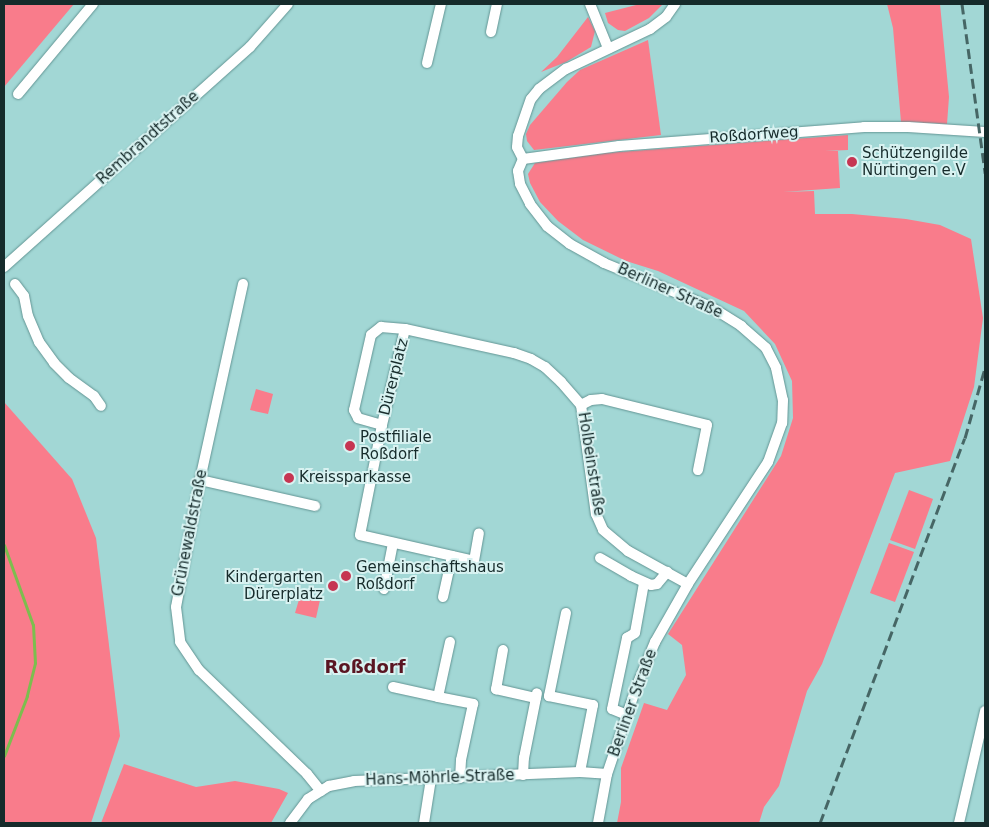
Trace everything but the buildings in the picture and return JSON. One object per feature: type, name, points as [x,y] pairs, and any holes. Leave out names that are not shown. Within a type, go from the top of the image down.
[{"type":"street","points":[[18,94],[93,4]]},
{"type":"street","name":"Rembrandtstraße","points":[[4,267],[250,47],[288,4]]},
{"type":"street","points":[[427,63],[441,4]]},
{"type":"street","points":[[491,32],[497,4]]},
{"type":"street","points":[[590,4],[608,48]]},
{"type":"street","name":"Berliner Straße","points":[[598,823],[607,774],[655,642],[688,584],[749,494],[774,448],[783,412],[782,394],[776,368],[766,348],[727,316],[604,262],[558,236],[538,215],[523,191],[518,170],[523,160],[517,142],[532,99],[551,78],[608,48],[650,29],[666,17],[675,4]]},
{"type":"street","name":"Roßdorfweg","points":[[523,160],[619,146],[864,127],[908,127],[985,132]]},
{"type":"street","points":[[15,284],[24,296],[28,316],[39,342],[59,368],[69,378],[94,396],[100,406]]},
{"type":"street","name":"Grünewaldstraße","points":[[244,284],[200,480],[176,607],[180,642],[199,670],[307,774],[321,791]]},
{"type":"street","name":"Dürerplatz","points":[[382,425],[358,418],[354,413],[366,355],[371,334],[376,329],[385,326],[405,328],[382,425],[360,535],[394,543]]},
{"type":"street","name":"Holbeinstraße","points":[[405,328],[514,353],[531,359],[545,367],[581,405],[596,514],[603,530],[628,551],[688,584]]},
{"type":"street","points":[[581,405],[591,400],[602,399],[707,425],[698,470]]},
{"type":"street","points":[[200,480],[315,506]]},
{"type":"street","points":[[384,589],[394,543],[474,561],[479,533]]},
{"type":"street","points":[[443,597],[452,556]]},
{"type":"street","points":[[600,558],[644,583],[657,584],[667,572]]},
{"type":"street","points":[[627,715],[612,709],[627,638],[636,633],[644,583]]},
{"type":"street","points":[[566,613],[548,696],[593,705],[580,772]]},
{"type":"street","points":[[438,697],[450,642]]},
{"type":"street","points":[[503,650],[496,689],[536,695],[524,758],[523,775]]},
{"type":"street","points":[[393,687],[472,704],[461,760],[460,778]]},
{"type":"street","points":[[959,823],[985,711]]},
{"type":"street","name":"Hans-Möhrle-Straße","points":[[290,823],[308,799],[329,786],[354,781],[580,772],[607,774]]},
{"type":"street","points":[[424,823],[431,779]]},
{"type":"shaded area","points":[[4,4],[74,4],[4,87]]},
{"type":"shaded area","points":[[640,4],[663,4],[649,18],[625,31],[618,30],[608,23],[605,13]]},
{"type":"shaded area","points":[[887,4],[940,4],[949,97],[947,124],[901,122],[893,28]]},
{"type":"shaded area","points":[[588,17],[595,31],[591,47],[566,62],[541,72],[557,57]]},
{"type":"shaded area","points":[[648,40],[661,135],[534,150],[527,141],[526,134],[530,125],[567,82],[580,70]]},
{"type":"shaded area","points":[[848,135],[848,150],[825,151],[838,151],[840,188],[783,192],[814,191],[815,214],[852,214],[906,219],[940,225],[971,239],[983,318],[974,387],[950,461],[895,473],[822,664],[807,691],[779,786],[764,807],[759,823],[617,823],[621,802],[621,768],[644,703],[667,710],[686,675],[682,645],[668,634],[781,456],[793,418],[792,381],[775,344],[744,311],[658,271],[626,261],[583,240],[558,221],[540,202],[530,183],[528,174],[535,163],[605,153]]},
{"type":"shaded area","points":[[256,389],[273,394],[268,414],[250,410]]},
{"type":"shaded area","points":[[4,402],[72,479],[96,538],[120,736],[91,823],[4,823]]},
{"type":"shaded area","points":[[909,490],[933,499],[915,549],[890,540]]},
{"type":"shaded area","points":[[889,543],[914,552],[895,602],[870,593]]},
{"type":"shaded area","points":[[301,593],[320,600],[316,618],[295,613]]},
{"type":"shaded area","points":[[124,764],[196,787],[235,781],[279,789],[288,793],[271,823],[101,823]]},
{"type":"waterway","points":[[4,545],[33,625],[35,663],[27,696],[4,756]]},
{"type":"railway","points":[[962,4],[985,173]]},
{"type":"railway","points":[[820,823],[965,438],[985,368]]},
{"type":"place","name":"Schützengilde Nürtingen e.V","points":[[852,162]]},
{"type":"place","name":"Postfiliale Roßdorf","points":[[350,446]]},
{"type":"place","name":"Kreissparkasse","points":[[289,478]]},
{"type":"place","name":"Gemeinschaftshaus Roßdorf","points":[[346,576]]},
{"type":"place","name":"Kindergarten Dürerplatz","points":[[333,586]]},
{"type":"district","name":"Roßdorf","points":[[365,667]]}]
